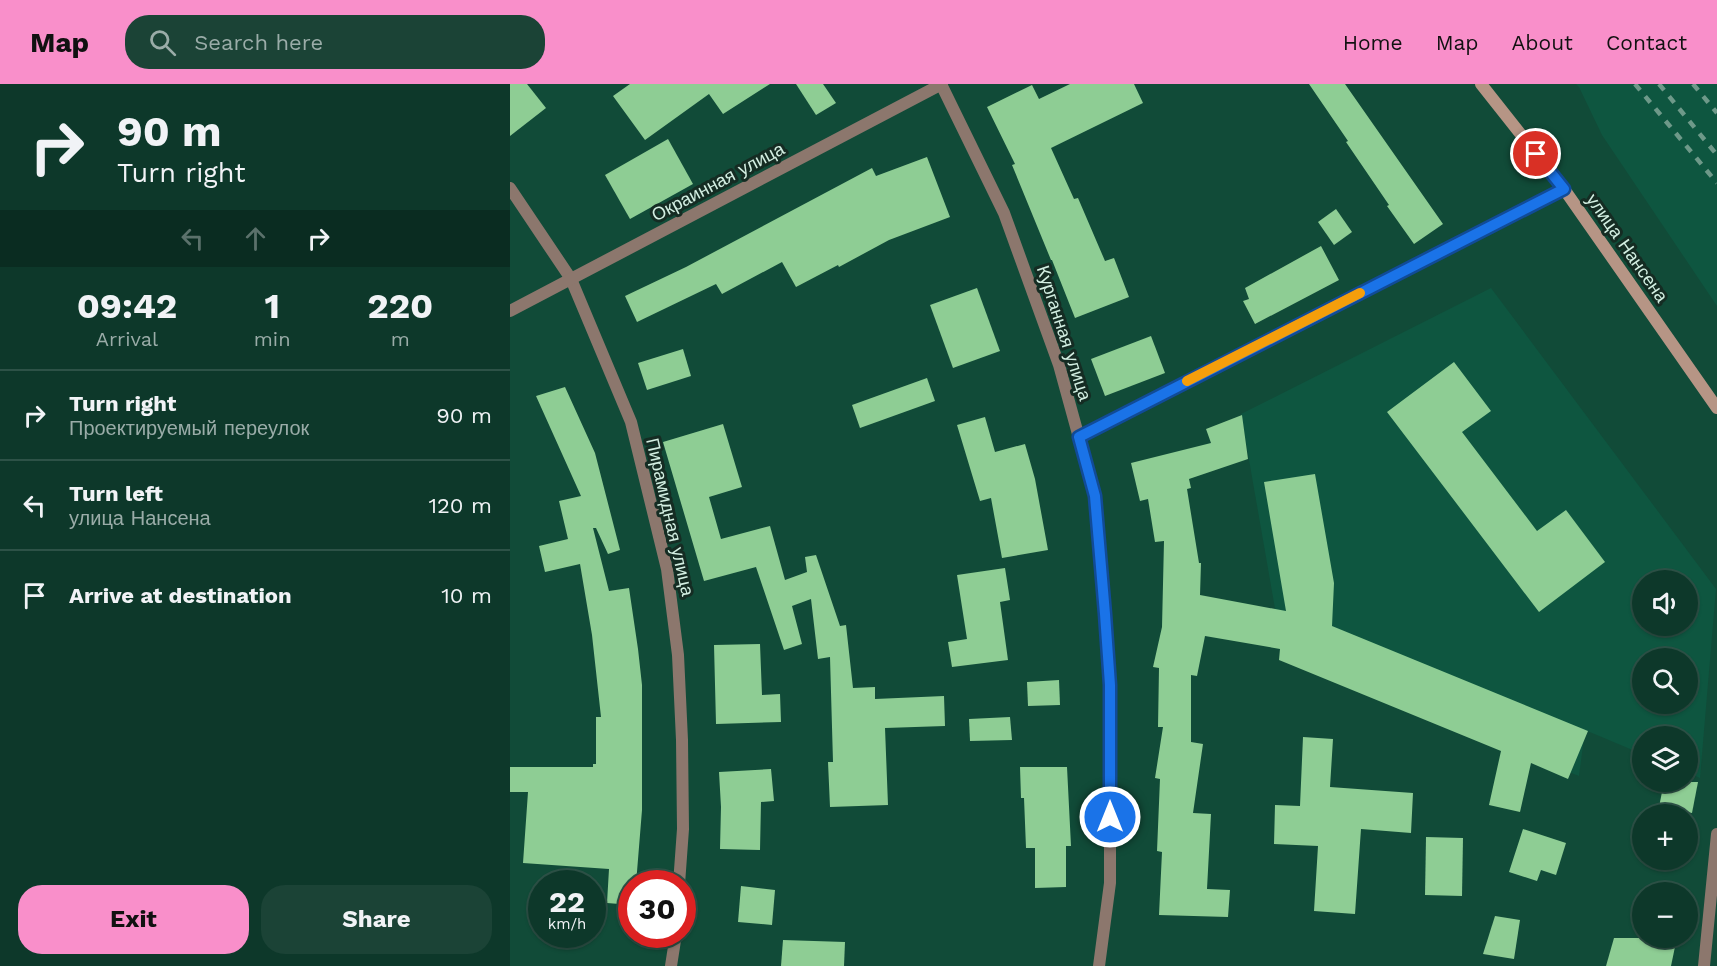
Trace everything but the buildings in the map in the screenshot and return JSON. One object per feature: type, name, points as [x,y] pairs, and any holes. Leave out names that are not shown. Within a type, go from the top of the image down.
[{"type":"main road","name":"улица Нансена","points":[[1480,84],[1564,189],[1717,408]]},
{"type":"street","name":"Окраинная улица","points":[[510,311],[942,84]]},
{"type":"street","name":"Курганная улица","points":[[942,84],[1004,213],[1059,365],[1095,496],[1110,685],[1110,883],[1099,966]]},
{"type":"street","name":"Пирамидная улица","points":[[510,188],[571,279],[631,422],[667,568],[678,655],[682,740],[681,870]]},
{"type":"street","points":[[1079,437],[1564,189]]},
{"type":"street","points":[[1704,966],[1717,834]]},
{"type":"street","points":[[671,966],[674,948]]},
{"type":"shaded area","points":[[1576,84],[1717,84],[1717,306],[1602,135]]},
{"type":"shaded area","points":[[1491,288],[1716,589],[1700,778],[1698,777],[1698,726],[1632,726],[1632,750],[1585,730],[1579,776],[1284,660],[1241,414]]},
{"type":"railway","points":[[1635,84],[1717,183]]},
{"type":"railway","points":[[1659,84],[1717,155]]},
{"type":"railway","points":[[1693,84],[1717,113]]},
{"type":"slow traffic","points":[[1187,381],[1360,293]]},
{"type":"route","points":[[1110,817],[1110,685],[1105,614],[1095,496],[1079,437],[1564,189],[1536,154]]}]
